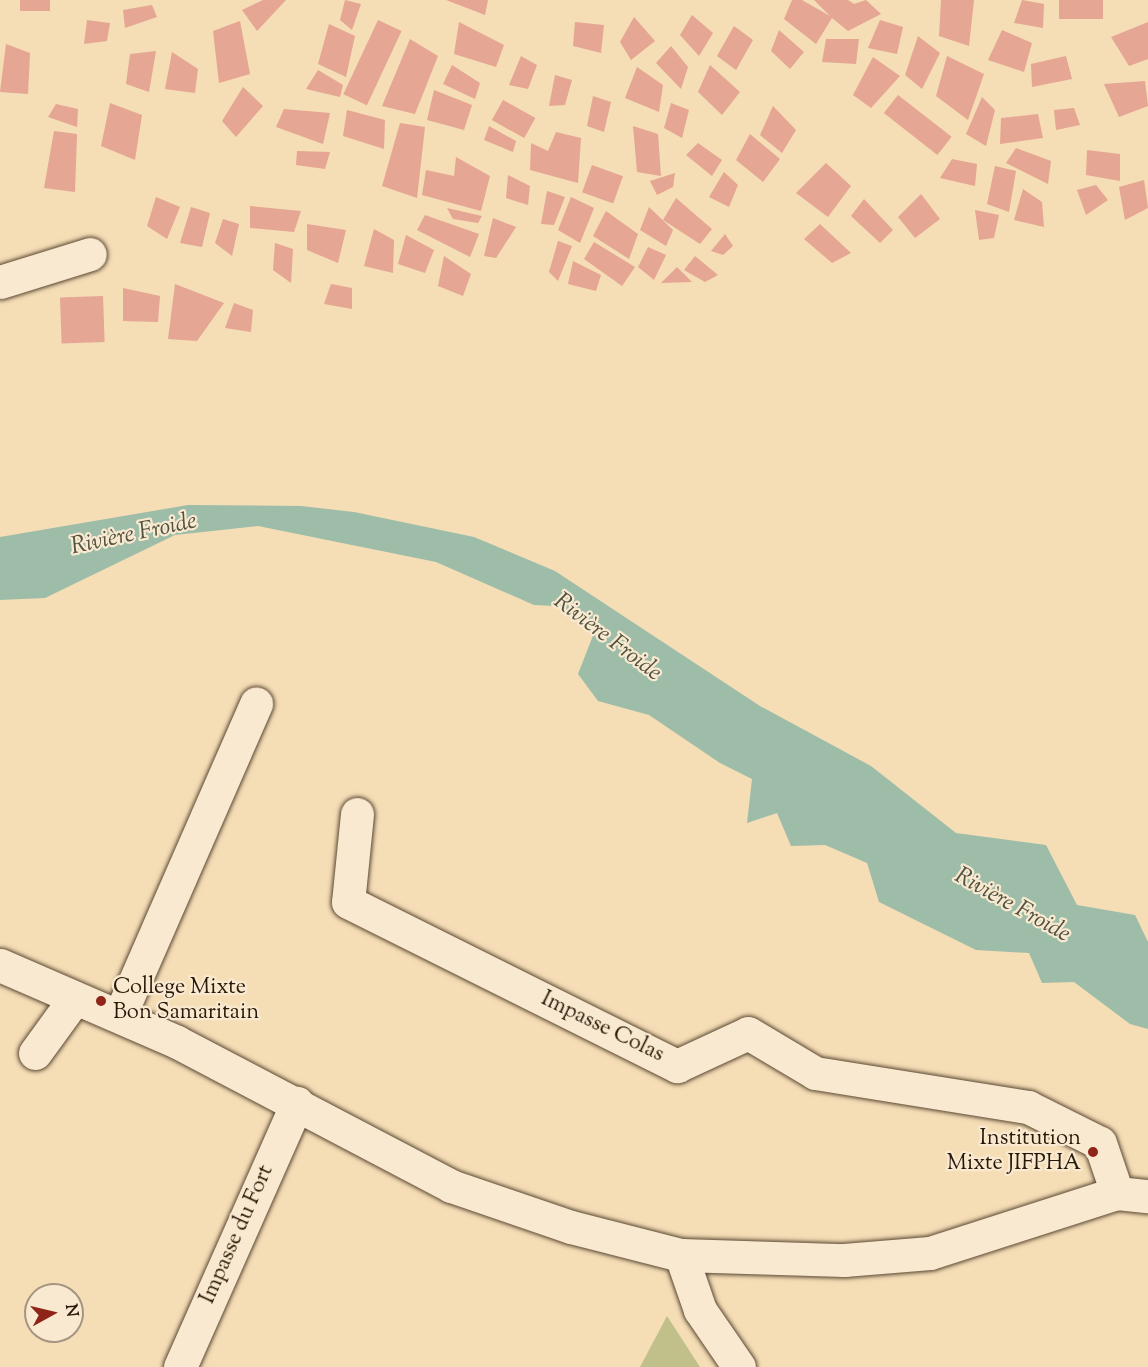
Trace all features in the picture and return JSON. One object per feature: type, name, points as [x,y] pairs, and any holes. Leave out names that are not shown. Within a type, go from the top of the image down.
[{"type":"street","points":[[0,282],[90,254]]},
{"type":"street","points":[[120,1015],[256,703]]},
{"type":"street","name":"Impasse Colas","points":[[357,814],[348,902],[677,1065],[748,1033],[815,1073],[1028,1107],[1100,1143],[1132,1195]]},
{"type":"street","points":[[0,965],[120,1015],[297,1103],[387,1155],[501,1206],[681,1255],[844,1260],[930,1253],[1132,1195]]},
{"type":"street","points":[[35,1053],[75,998]]},
{"type":"street","name":"Impasse du Fort","points":[[180,1367],[297,1103]]},
{"type":"street","points":[[681,1255],[700,1310],[739,1367]]},
{"type":"shaded area","points":[[667,1316],[700,1367],[640,1367]]},
{"type":"water","name":"Rivière Froide","points":[[188,505],[301,506],[354,512],[474,537],[555,571],[760,706],[871,766],[956,833],[1046,845],[1077,905],[1135,915],[1148,942],[1148,1029],[1130,1024],[1074,982],[1042,983],[1029,953],[976,950],[879,902],[867,863],[825,845],[791,846],[777,813],[747,823],[752,779],[720,763],[649,715],[598,701],[578,674],[594,633],[556,606],[534,605],[436,562],[258,526],[175,535],[45,598],[0,600],[0,537]]},
{"type":"building","points":[[20,0],[50,0],[50,11],[20,11]]},
{"type":"building","points":[[263,0],[286,0],[257,31],[242,10]]},
{"type":"building","points":[[345,0],[361,4],[352,30],[340,20]]},
{"type":"building","points":[[446,0],[488,0],[485,15]]},
{"type":"building","points":[[792,0],[802,0],[830,16],[814,0],[848,0],[854,4],[866,0],[881,14],[848,31],[832,18],[816,44],[784,19]]},
{"type":"building","points":[[941,0],[974,0],[969,46],[939,36]]},
{"type":"building","points":[[1022,0],[1044,4],[1043,28],[1014,23]]},
{"type":"building","points":[[1059,0],[1103,0],[1103,19],[1059,19]]},
{"type":"building","points":[[152,5],[157,17],[125,28],[123,10]]},
{"type":"building","points":[[692,15],[713,33],[699,56],[680,35]]},
{"type":"building","points":[[634,17],[655,41],[631,60],[620,42]]},
{"type":"building","points":[[87,20],[110,23],[107,41],[84,44]]},
{"type":"building","points":[[378,20],[402,31],[367,105],[343,94]]},
{"type":"building","points":[[880,20],[903,27],[897,54],[868,48]]},
{"type":"building","points":[[240,21],[250,74],[219,83],[213,31]]},
{"type":"building","points":[[459,22],[504,45],[496,67],[454,54]]},
{"type":"building","points":[[575,22],[604,25],[601,53],[573,46]]},
{"type":"building","points":[[1148,22],[1148,59],[1129,66],[1111,37]]},
{"type":"building","points":[[329,24],[355,36],[346,77],[318,64]]},
{"type":"building","points":[[734,26],[753,40],[736,70],[717,56]]},
{"type":"building","points":[[779,30],[804,52],[790,69],[771,51]]},
{"type":"building","points":[[1002,30],[1032,43],[1024,72],[988,60]]},
{"type":"building","points":[[918,36],[940,53],[922,89],[905,75]]},
{"type":"building","points":[[410,39],[438,56],[415,114],[382,106]]},
{"type":"building","points":[[826,39],[859,39],[856,64],[822,62]]},
{"type":"building","points":[[6,44],[30,53],[28,94],[0,92]]},
{"type":"building","points":[[671,46],[688,67],[681,89],[656,63]]},
{"type":"building","points":[[156,51],[149,92],[126,84],[130,54]]},
{"type":"building","points":[[172,52],[198,69],[195,93],[165,89]]},
{"type":"building","points":[[521,56],[537,65],[528,89],[509,85]]},
{"type":"building","points":[[947,56],[984,74],[968,120],[936,96]]},
{"type":"building","points":[[1066,56],[1072,79],[1032,87],[1031,64]]},
{"type":"building","points":[[873,57],[900,76],[871,108],[853,95]]},
{"type":"building","points":[[452,65],[480,83],[475,99],[443,84]]},
{"type":"building","points":[[710,65],[740,92],[722,115],[698,92]]},
{"type":"building","points":[[637,67],[663,85],[659,112],[625,98]]},
{"type":"building","points":[[318,70],[343,85],[340,97],[306,89]]},
{"type":"building","points":[[555,75],[572,80],[565,105],[549,106]]},
{"type":"building","points":[[1145,81],[1148,106],[1119,117],[1104,84]]},
{"type":"building","points":[[243,87],[263,106],[236,137],[222,121]]},
{"type":"building","points":[[434,90],[472,105],[464,130],[427,120]]},
{"type":"building","points":[[898,95],[952,137],[937,155],[884,113]]},
{"type":"building","points":[[593,96],[611,102],[604,132],[587,126]]},
{"type":"building","points":[[982,97],[995,110],[986,146],[966,134]]},
{"type":"building","points":[[503,100],[535,118],[524,138],[492,120]]},
{"type":"building","points":[[110,103],[142,115],[135,160],[101,146]]},
{"type":"building","points":[[671,103],[689,110],[682,138],[664,128]]},
{"type":"building","points":[[56,104],[78,109],[77,127],[48,117]]},
{"type":"building","points":[[773,106],[796,130],[782,153],[760,135]]},
{"type":"building","points":[[1074,108],[1080,125],[1056,130],[1054,110]]},
{"type":"building","points":[[284,109],[330,113],[323,144],[276,127]]},
{"type":"building","points":[[347,110],[385,120],[384,149],[343,136]]},
{"type":"building","points":[[1038,114],[1043,138],[1000,144],[1001,118]]},
{"type":"building","points":[[400,123],[425,127],[417,198],[382,186]]},
{"type":"building","points":[[489,126],[516,141],[513,152],[484,140]]},
{"type":"building","points":[[633,126],[658,134],[661,176],[637,172]]},
{"type":"building","points":[[54,131],[77,134],[75,192],[44,188]]},
{"type":"building","points":[[556,132],[581,138],[578,183],[530,170],[531,143],[548,151]]},
{"type":"building","points":[[750,134],[780,159],[763,182],[736,160]]},
{"type":"building","points":[[698,143],[722,160],[712,176],[686,155]]},
{"type":"building","points":[[1016,148],[1051,161],[1048,184],[1006,163]]},
{"type":"building","points":[[1087,150],[1120,154],[1120,181],[1086,175]]},
{"type":"building","points":[[297,151],[330,152],[325,169],[296,165]]},
{"type":"building","points":[[456,157],[490,176],[481,211],[422,195],[426,170],[454,176]]},
{"type":"building","points":[[952,159],[977,164],[975,186],[940,178]]},
{"type":"building","points":[[826,163],[851,186],[828,217],[796,193]]},
{"type":"building","points":[[592,165],[623,176],[613,204],[582,192]]},
{"type":"building","points":[[995,166],[1016,171],[1009,212],[987,204]]},
{"type":"building","points":[[724,172],[738,185],[729,207],[709,197]]},
{"type":"building","points":[[675,173],[673,187],[657,195],[650,181]]},
{"type":"building","points":[[508,175],[530,186],[528,205],[506,198]]},
{"type":"building","points":[[1144,180],[1148,208],[1125,220],[1119,187]]},
{"type":"building","points":[[1096,185],[1108,200],[1086,215],[1077,190]]},
{"type":"building","points":[[1023,189],[1042,202],[1044,227],[1014,220]]},
{"type":"building","points":[[547,191],[565,197],[554,225],[541,224]]},
{"type":"building","points":[[921,194],[940,219],[915,238],[898,217]]},
{"type":"building","points":[[156,197],[180,207],[167,239],[147,226]]},
{"type":"building","points":[[571,197],[594,208],[580,243],[558,230]]},
{"type":"building","points":[[676,198],[712,229],[700,244],[663,220]]},
{"type":"building","points":[[864,199],[893,230],[880,243],[851,216]]},
{"type":"building","points":[[250,206],[301,211],[294,232],[250,228]]},
{"type":"building","points":[[191,207],[210,213],[202,247],[180,243]]},
{"type":"building","points":[[649,207],[673,230],[666,246],[640,230]]},
{"type":"building","points":[[447,208],[482,216],[478,223],[453,219]]},
{"type":"building","points":[[975,210],[999,215],[994,238],[979,240]]},
{"type":"building","points":[[606,211],[638,234],[629,259],[593,236]]},
{"type":"building","points":[[425,215],[479,234],[470,257],[417,230]]},
{"type":"building","points":[[493,218],[516,227],[496,258],[484,256]]},
{"type":"building","points":[[223,219],[239,224],[232,256],[215,243]]},
{"type":"building","points":[[307,224],[346,230],[338,263],[307,250]]},
{"type":"building","points":[[820,224],[851,253],[832,263],[804,239]]},
{"type":"building","points":[[374,229],[394,240],[393,273],[364,266]]},
{"type":"building","points":[[725,234],[733,246],[723,255],[711,251]]},
{"type":"building","points":[[406,235],[434,250],[425,273],[398,264]]},
{"type":"building","points":[[558,241],[572,246],[558,281],[549,272]]},
{"type":"building","points":[[594,242],[635,267],[622,286],[584,259]]},
{"type":"building","points":[[275,243],[293,249],[291,283],[273,270]]},
{"type":"building","points":[[648,247],[666,255],[654,280],[638,267]]},
{"type":"building","points":[[444,256],[471,274],[463,296],[438,286]]},
{"type":"building","points":[[695,256],[718,275],[705,282],[684,270]]},
{"type":"building","points":[[573,261],[601,275],[596,291],[568,284]]},
{"type":"building","points":[[677,267],[692,282],[661,283]]},
{"type":"building","points":[[175,284],[224,303],[197,341],[168,339]]},
{"type":"building","points":[[331,284],[352,288],[352,309],[324,304]]},
{"type":"building","points":[[123,288],[160,296],[158,322],[123,321]]},
{"type":"building","points":[[103,296],[105,342],[62,343],[60,298]]},
{"type":"building","points":[[234,303],[253,310],[251,332],[225,328]]},
{"type":"place","name":"College Mixte Bon Samaritain","points":[[101,1001]]},
{"type":"place","name":"Institution Mixte JIFPHA","points":[[1093,1152]]}]
